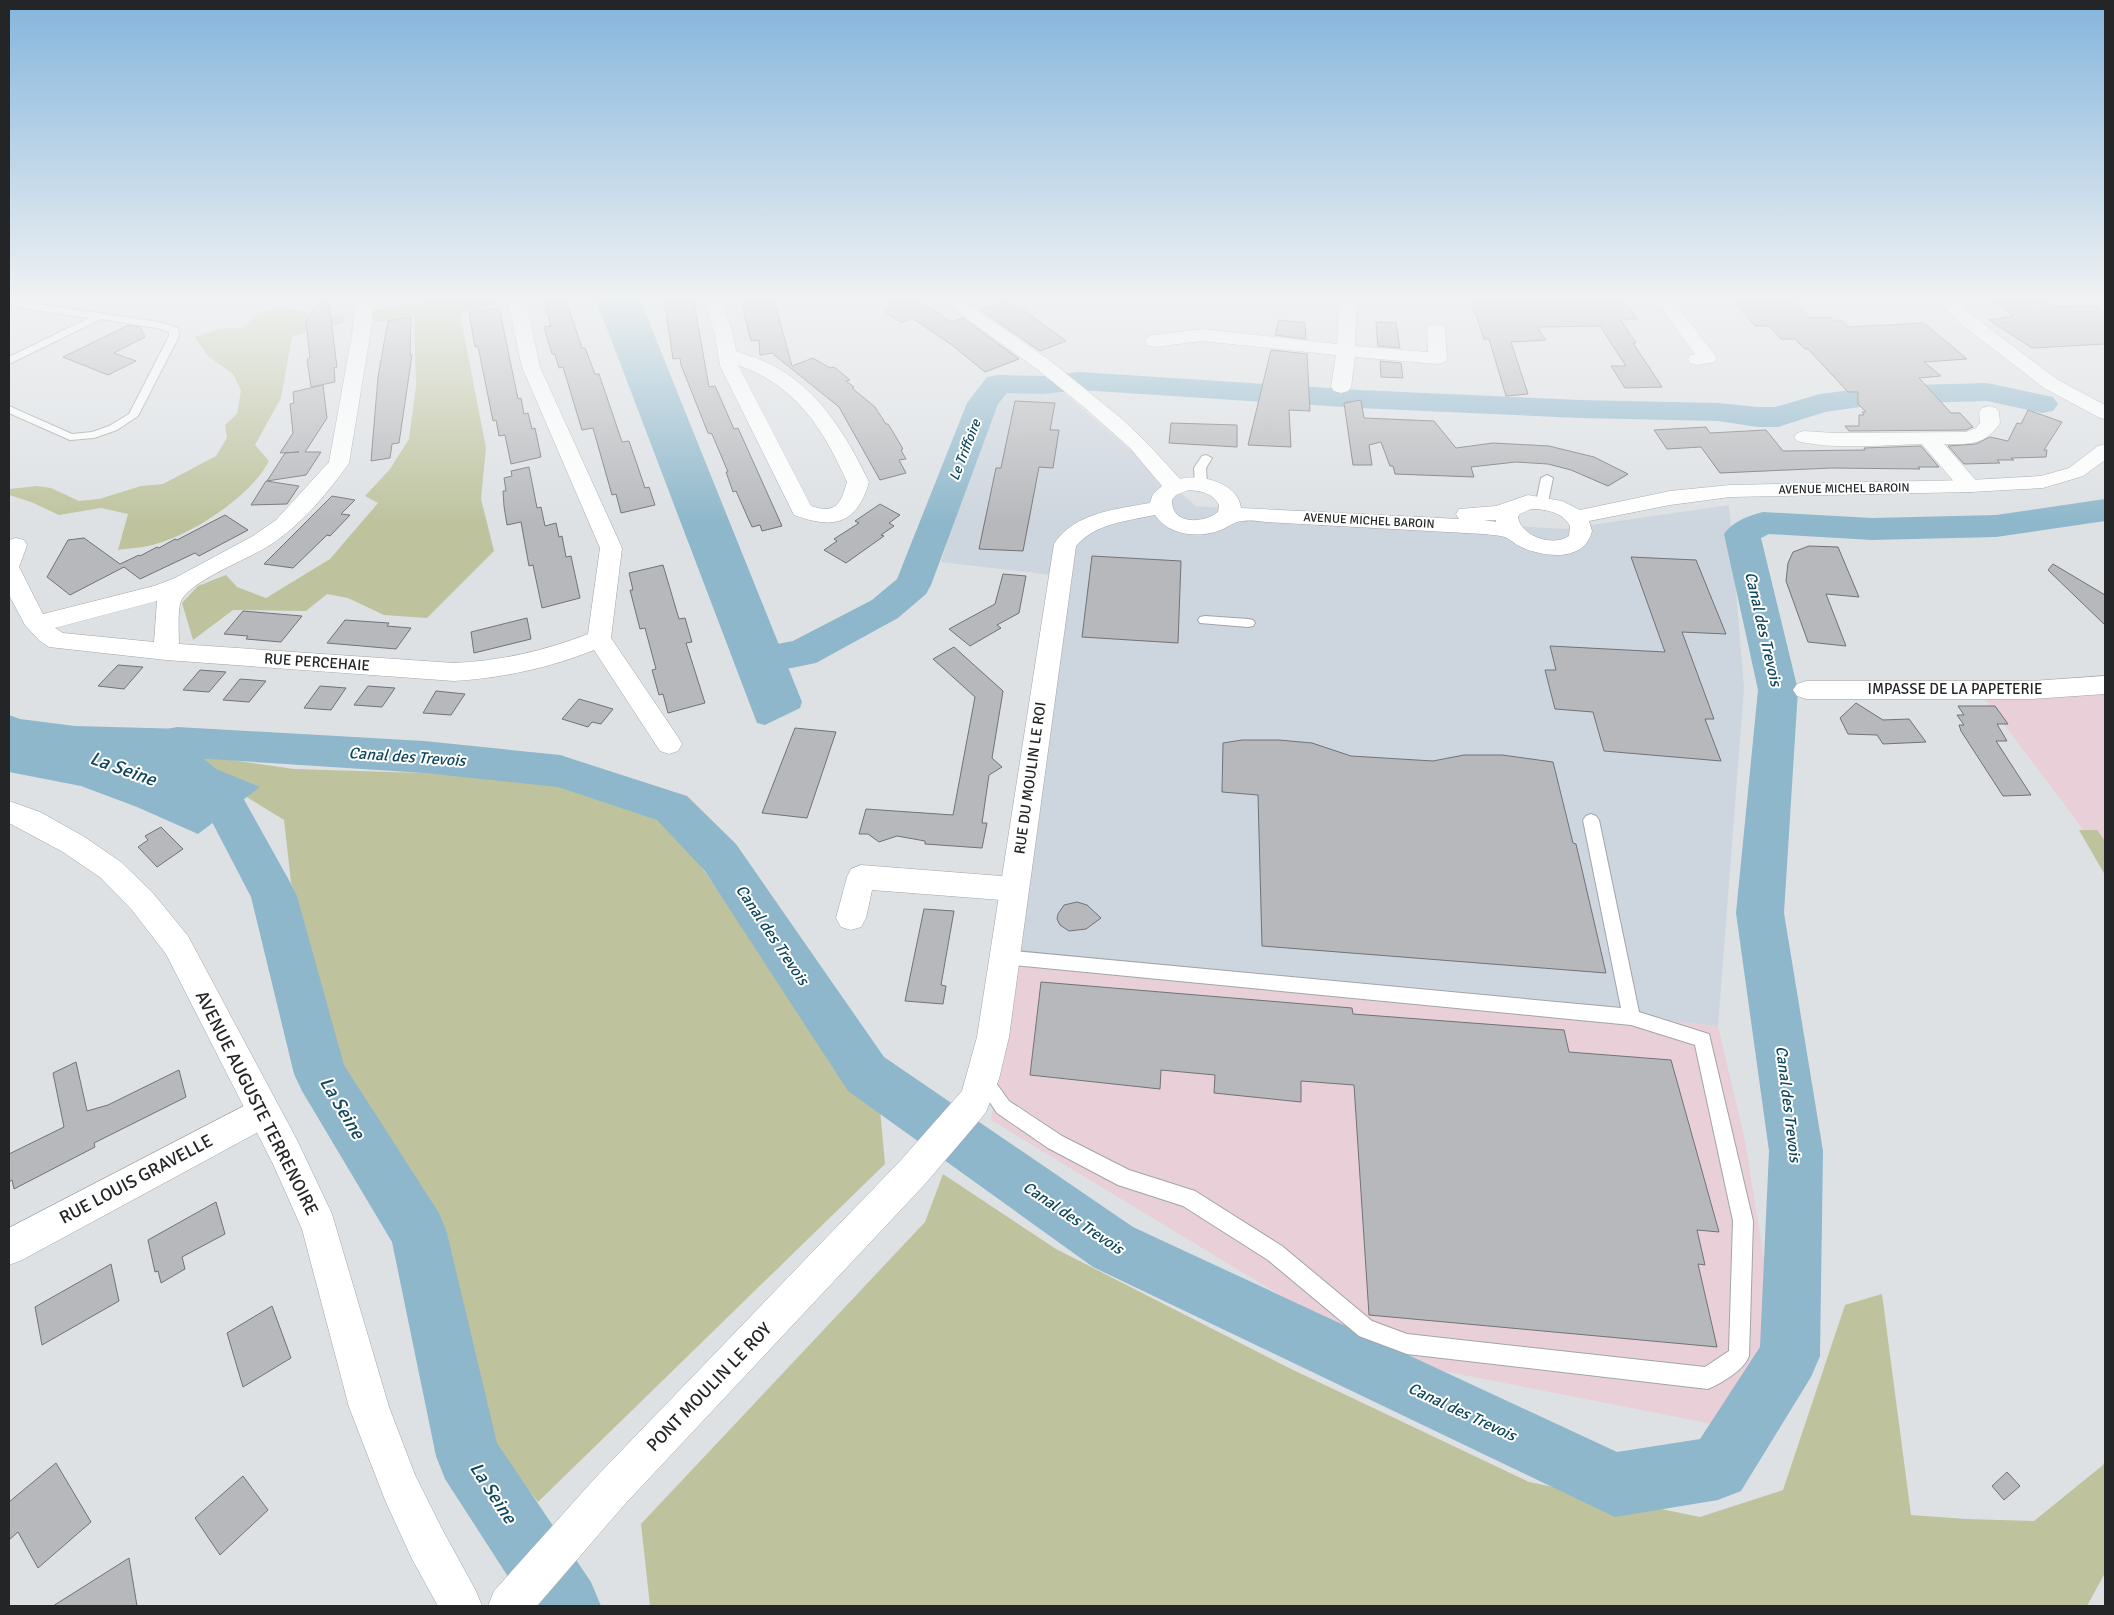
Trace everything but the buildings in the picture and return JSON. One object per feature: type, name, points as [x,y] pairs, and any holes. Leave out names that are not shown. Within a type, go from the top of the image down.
[{"type":"street","points":[[38,625],[54,618],[161,592],[183,583],[261,541],[284,525],[330,476],[339,463],[355,372]]},
{"type":"street","points":[[533,372],[611,548],[598,639],[669,744]]},
{"type":"street","points":[[732,372],[802,510],[824,516],[841,513],[852,502],[858,482],[823,417],[796,390],[770,372]]},
{"type":"street","points":[[1052,372],[1137,444],[1175,487]]},
{"type":"street","points":[[1341,386],[1343,372]]},
{"type":"street","points":[[2036,372],[2051,384],[2105,413]]},
{"type":"street","points":[[1804,437],[1834,439],[1969,438],[1983,432],[1990,423],[1989,412]]},
{"type":"street","points":[[1927,438],[1970,486]]},
{"type":"street","name":"AVENUE MICHEL BAROIN","points":[[1576,517],[1670,498],[1730,491],[1970,486],[2043,482],[2076,472],[2105,450]]},
{"type":"street","points":[[1186,484],[1201,484],[1217,490],[1227,507],[1213,526],[1200,528],[1185,526],[1173,522],[1163,514],[1159,508],[1160,501],[1165,493],[1175,487],[1186,484]]},
{"type":"street","name":"AVENUE MICHEL BAROIN","points":[[1227,507],[1244,502],[1481,514],[1510,510]]},
{"type":"street","points":[[1528,502],[1542,502],[1555,505],[1576,517],[1583,530],[1581,537],[1575,543],[1565,547],[1553,548],[1532,544],[1512,532],[1507,524],[1506,516],[1510,510],[1528,502]]},
{"type":"street","name":"AVENUE MICHEL BAROIN","points":[[1227,507],[1242,514],[1484,527],[1512,532]]},
{"type":"street","name":"RUE DU MOULIN LE ROI","points":[[966,1111],[974,1101],[983,1079],[993,1036],[1065,544],[1070,537],[1092,524],[1159,508]]},
{"type":"street","points":[[9,568],[16,545]]},
{"type":"street","name":"RUE PERCEHAIE","points":[[9,568],[28,611],[45,635],[58,641],[166,652],[454,672],[481,672],[571,651],[598,639]]},
{"type":"street","points":[[166,652],[169,599],[183,583]]},
{"type":"street","name":"IMPASSE DE LA PAPETERIE","points":[[1806,690],[2032,690],[2105,685]]},
{"type":"street","name":"AVENUE AUGUSTE TERRENOIRE","points":[[9,812],[47,830],[111,870],[142,901],[177,945],[285,1152],[319,1227],[369,1407],[399,1486],[427,1544],[461,1606]]},
{"type":"street","points":[[851,918],[861,877],[1014,889]]},
{"type":"street","name":"PONT MOULIN LE ROY","points":[[520,1594],[611,1490],[913,1172],[966,1111]]},
{"type":"street","name":"RUE LOUIS GRAVELLE","points":[[9,1246],[263,1112]]},
{"type":"lane","points":[[9,409],[70,437],[100,432],[113,428],[133,416],[155,372]]},
{"type":"lane","points":[[1201,484],[1200,468],[1206,458]]},
{"type":"lane","points":[[1542,502],[1547,478]]},
{"type":"lane","points":[[1205,620],[1248,623]]},
{"type":"lane","points":[[1591,820],[1632,1017]]},
{"type":"lane","points":[[983,1079],[1004,1107],[1055,1142],[1125,1178],[1188,1198],[1275,1253],[1366,1329],[1407,1344],[1708,1378],[1739,1356],[1743,1221],[1703,1040],[1632,1017],[1004,957]]},
{"type":"shaded area","points":[[993,390],[1063,392],[1196,506],[1564,529],[1729,505],[1744,688],[1718,1026],[1013,954],[1051,575],[941,562]]},
{"type":"shaded area","points":[[2105,679],[2105,863],[2077,821],[1977,689]]},
{"type":"shaded area","points":[[1013,954],[1718,1026],[1745,1141],[1776,1333],[1723,1426],[1387,1360],[991,1120]]},
{"type":"green space","points":[[231,372],[286,372],[281,398],[255,445],[269,461],[261,474],[249,487],[235,500],[204,522],[171,539],[156,544],[118,550],[128,514],[101,508],[59,515],[31,502],[9,495],[10,489],[37,486],[51,488],[79,501],[99,499],[141,486],[163,484],[216,456],[227,438],[225,425],[237,414],[241,391]]},
{"type":"green space","points":[[416,372],[471,372],[486,448],[481,499],[494,551],[427,618],[384,615],[348,598],[327,594],[306,611],[233,610],[193,640],[182,603],[198,586],[226,575],[237,587],[266,598],[330,559],[378,503],[365,496],[390,469],[409,439],[416,386]]},
{"type":"green space","points":[[196,755],[294,769],[424,773],[538,780],[593,794],[650,812],[698,862],[803,1016],[880,1109],[885,1164],[538,1502],[491,1442],[426,1202],[374,1124],[335,1049],[291,882],[284,820],[221,781]]},
{"type":"green space","points":[[2079,830],[2097,830],[2105,841],[2105,875]]},
{"type":"green space","points":[[943,1174],[1056,1249],[1287,1367],[1529,1482],[1700,1517],[1783,1490],[1845,1305],[1882,1294],[1911,1515],[2034,1521],[2103,1465],[2105,1460],[2105,1573],[2087,1606],[650,1606],[641,1524],[925,1222]]},
{"type":"water","points":[[624,372],[669,372],[802,702],[800,708],[765,725],[757,723]]},
{"type":"water","points":[[9,715],[20,719],[75,726],[222,730],[206,753],[199,755],[216,769],[260,787],[198,834],[137,807],[81,786],[9,772]]},
{"type":"waterway","name":"Le Triffoire","points":[[747,623],[766,659],[802,653],[885,609],[913,585],[983,403],[998,384],[1043,385],[1080,381],[1359,399],[1580,409],[1718,412],[1758,417],[1778,417],[1820,403],[1881,395],[1987,392],[2042,404]]},
{"type":"waterway","name":"Canal des Trevois","points":[[154,746],[177,742],[424,757],[560,771],[672,808],[720,857],[866,1074],[1113,1247],[1615,1485],[1718,1468],[1790,1356],[1796,1151],[1760,913],[1778,690],[1742,534],[1763,523],[1872,529],[1996,526],[2105,510]]},
{"type":"waterway","name":"La Seine","points":[[173,788],[227,808],[274,896],[320,1074],[419,1233],[468,1456],[567,1606]]}]
